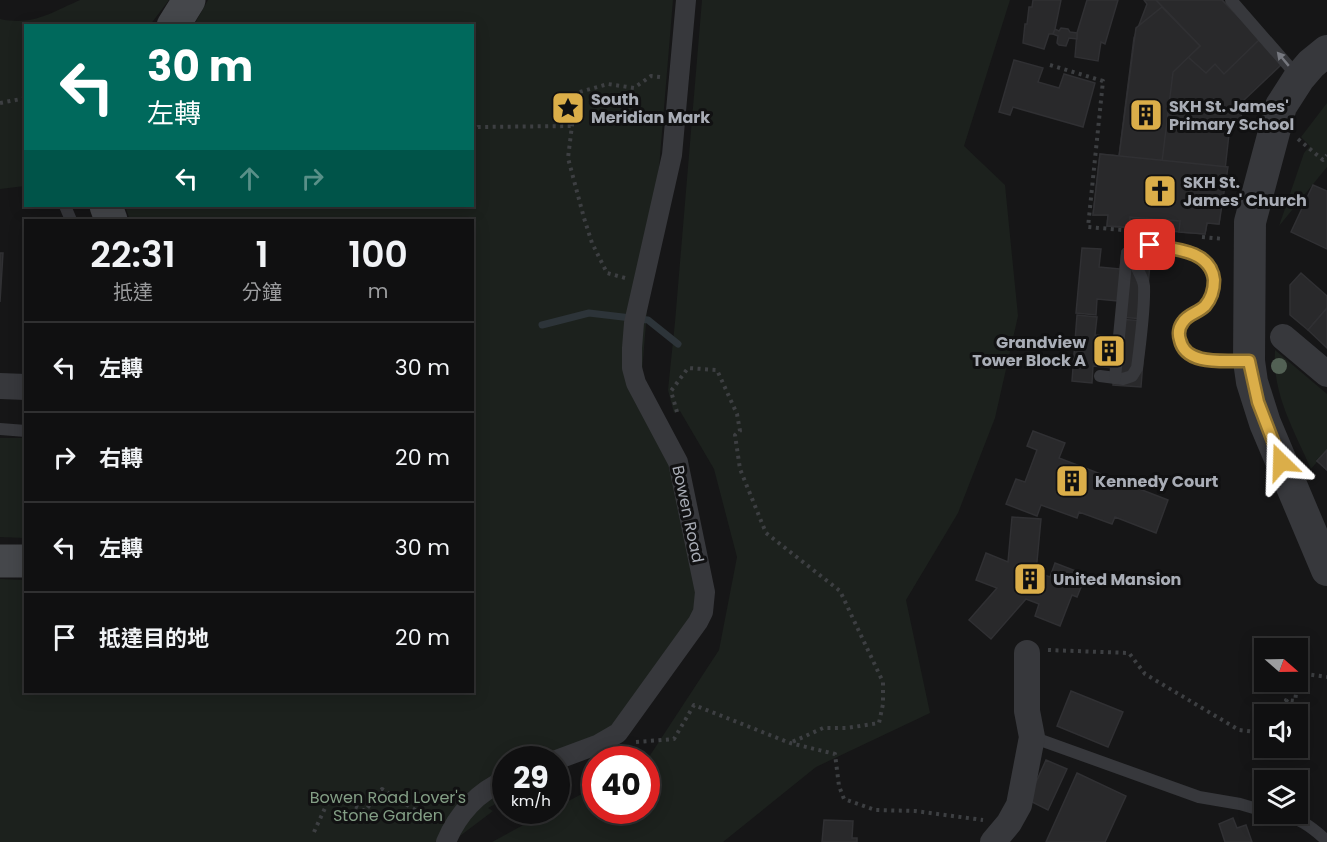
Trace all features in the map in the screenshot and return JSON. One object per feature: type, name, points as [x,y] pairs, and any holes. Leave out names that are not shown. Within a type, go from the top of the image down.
[{"type":"main road","points":[[174,24],[189,0]]},
{"type":"street","name":"Bowen Road","points":[[570,755],[599,744],[618,733],[698,622],[703,612],[705,599],[678,462],[636,383],[632,359],[638,304],[672,155],[686,0]]},
{"type":"street","points":[[1327,51],[1299,78],[1281,106],[1250,222],[1249,361],[1252,382],[1265,423],[1327,570]]},
{"type":"street","points":[[1283,337],[1327,374]]},
{"type":"street","points":[[0,386],[24,387]]},
{"type":"street","points":[[1001,832],[1018,805],[1032,737],[1027,711],[1037,651]]},
{"type":"street","points":[[448,837],[463,812],[477,797],[492,787]]},
{"type":"lane","points":[[1231,0],[1299,78]]},
{"type":"lane","points":[[1100,376],[1123,379],[1132,376],[1137,368],[1144,284],[1135,264],[1136,254],[1141,247],[1150,245],[1198,255],[1211,268],[1214,277],[1214,287],[1206,305],[1190,315],[1180,327],[1179,335],[1184,350],[1195,358],[1249,361]]},
{"type":"lane","points":[[1115,378],[1127,253]]},
{"type":"lane","points":[[0,429],[24,431]]},
{"type":"lane","points":[[1032,737],[1199,797],[1254,808]]},
{"type":"lane","points":[[1308,824],[1327,841]]},
{"type":"path","points":[[1050,65],[1103,81],[1088,227]]},
{"type":"path","points":[[638,304],[607,273],[592,243],[584,218],[568,158],[576,93],[608,84],[634,88],[651,76],[679,78]]},
{"type":"path","points":[[0,103],[24,98]]},
{"type":"path","points":[[474,130],[478,127],[572,126]]},
{"type":"path","points":[[1309,148],[1323,160],[1327,155]]},
{"type":"path","points":[[677,412],[671,391],[688,368],[717,370],[737,414],[740,431],[735,435],[740,469],[766,533],[840,591],[883,682],[883,704],[879,723],[847,728],[823,728],[790,743]]},
{"type":"path","points":[[1037,651],[1129,653],[1145,674],[1239,730],[1254,732]]},
{"type":"path","points":[[1290,704],[1286,700],[1295,700],[1299,673],[1327,677]]},
{"type":"path","points":[[599,744],[674,740],[694,705],[790,743],[835,754],[838,786],[843,799],[875,810],[915,811],[1001,832]]},
{"type":"path","points":[[314,832],[331,795],[364,811],[382,789],[448,837]]},
{"type":"green space","points":[[80,0],[169,0],[151,24],[24,24],[24,186],[0,189],[0,19],[22,21],[50,14]]},
{"type":"green space","name":"Bowen Road Lover's Stone Garden","points":[[208,0],[673,0],[641,384],[706,560],[691,638],[630,733],[606,746],[582,746],[582,759],[570,765],[570,746],[492,746],[492,806],[488,808],[492,812],[452,842],[0,842],[0,579],[24,580],[24,693],[474,693],[474,219],[130,219],[125,207],[474,207],[474,24],[195,24]]},
{"type":"green space","points":[[702,0],[1010,0],[964,146],[1005,185],[1018,316],[995,418],[958,513],[906,600],[930,713],[816,767],[723,842],[492,842],[525,824],[570,824],[570,800],[582,794],[582,824],[660,824],[660,746],[656,746],[719,650],[737,557],[714,469],[680,411],[674,413],[668,390]]},
{"type":"green space","points":[[1327,103],[1327,167],[1279,226],[1304,153],[1310,146],[1301,137]]},
{"type":"green space","points":[[1275,350],[1327,394],[1327,450],[1311,469],[1291,426],[1281,397],[1277,382]]},
{"type":"green space","points":[[0,438],[24,438],[24,538],[0,537]]},
{"type":"building","points":[[1033,0],[1061,0],[1055,29],[1053,34],[1049,34],[1044,49],[1023,43],[1025,24],[1027,24],[1029,7],[1032,7]]},
{"type":"building","points":[[1087,0],[1118,0],[1105,44],[1101,42],[1098,61],[1075,57],[1077,33]]},
{"type":"building","points":[[1144,0],[1222,0],[1283,63],[1243,101],[1240,127],[1230,125],[1219,224],[1207,223],[1205,234],[1107,226],[1108,215],[1093,215],[1100,154],[1119,156],[1134,38],[1147,4]]},
{"type":"building","points":[[1156,0],[1222,0],[1260,39],[1224,74],[1215,64],[1206,73],[1188,57],[1200,46]]},
{"type":"building","name":"SKH St. James' Primary School","points":[[1162,7],[1200,46],[1173,72],[1162,162],[1119,157],[1136,28]]},
{"type":"building","points":[[1061,28],[1077,33],[1077,39],[1069,38],[1066,46],[1059,45],[1058,36],[1053,34],[1055,29],[1059,31]]},
{"type":"building","points":[[1014,60],[1043,68],[1038,82],[1059,88],[1064,74],[1095,83],[1083,127],[1013,107],[1010,115],[999,112]]},
{"type":"building","name":"SKH St. James' Church","points":[[1100,154],[1228,167],[1219,224],[1207,223],[1205,234],[1179,232],[1180,221],[1130,217],[1130,227],[1107,226],[1108,215],[1093,215]]},
{"type":"building","points":[[1313,185],[1327,191],[1327,249],[1291,232]]},
{"type":"building","points":[[1082,248],[1101,249],[1099,267],[1120,269],[1122,251],[1151,253],[1145,319],[1117,317],[1118,301],[1097,299],[1096,315],[1076,313]]},
{"type":"building","points":[[0,253],[3,253],[0,302]]},
{"type":"building","points":[[1301,273],[1327,296],[1327,308],[1308,330],[1290,315],[1290,285]]},
{"type":"building","points":[[1327,308],[1327,348],[1308,330]]},
{"type":"building","name":"Grandview Tower Block A","points":[[1077,315],[1097,317],[1095,335],[1116,336],[1117,319],[1146,321],[1141,387],[1113,385],[1114,368],[1093,366],[1092,383],[1072,381]]},
{"type":"building","name":"Kennedy Court","points":[[1033,431],[1065,443],[1059,458],[1168,500],[1156,533],[1115,517],[1112,524],[1079,512],[1077,518],[1041,505],[1037,516],[1006,504],[1016,479],[1025,482],[1037,450],[1027,446]]},
{"type":"building","points":[[1327,450],[1327,470],[1317,461]]},
{"type":"building","points":[[1327,450],[1327,470],[1317,461]]},
{"type":"building","name":"United Mansion","points":[[1012,517],[1041,519],[1036,572],[1050,577],[1055,563],[1086,575],[1077,597],[1072,595],[1060,626],[1035,616],[1039,604],[1026,599],[991,639],[969,620],[997,588],[976,580],[986,553],[1008,562]]},
{"type":"building","points":[[1071,691],[1123,712],[1108,747],[1057,726]]},
{"type":"building","points":[[1046,760],[1067,769],[1048,810],[1028,800]]},
{"type":"building","points":[[1077,773],[1126,796],[1105,842],[1046,842]]},
{"type":"building","points":[[1233,818],[1237,828],[1246,825],[1252,842],[1225,842],[1219,824]]},
{"type":"building","points":[[824,820],[853,821],[852,838],[857,838],[857,842],[822,842]]},
{"type":"waterway","points":[[542,325],[589,313],[648,320],[678,344]]},
{"type":"place","name":"South Meridian Mark","points":[[568,108]]},
{"type":"place","name":"SKH St. James' Primary School","points":[[1146,115]]},
{"type":"place","name":"SKH St. James' Church","points":[[1160,191]]},
{"type":"place","name":"Grandview Tower Block A","points":[[1109,351]]},
{"type":"place","name":"Kennedy Court","points":[[1072,481]]},
{"type":"place","name":"United Mansion","points":[[1030,579]]},
{"type":"route","points":[[1150,245],[1198,255],[1211,268],[1214,287],[1211,296],[1206,305],[1184,320],[1180,327],[1180,343],[1189,355],[1195,358],[1249,361],[1258,402],[1281,462]]}]
